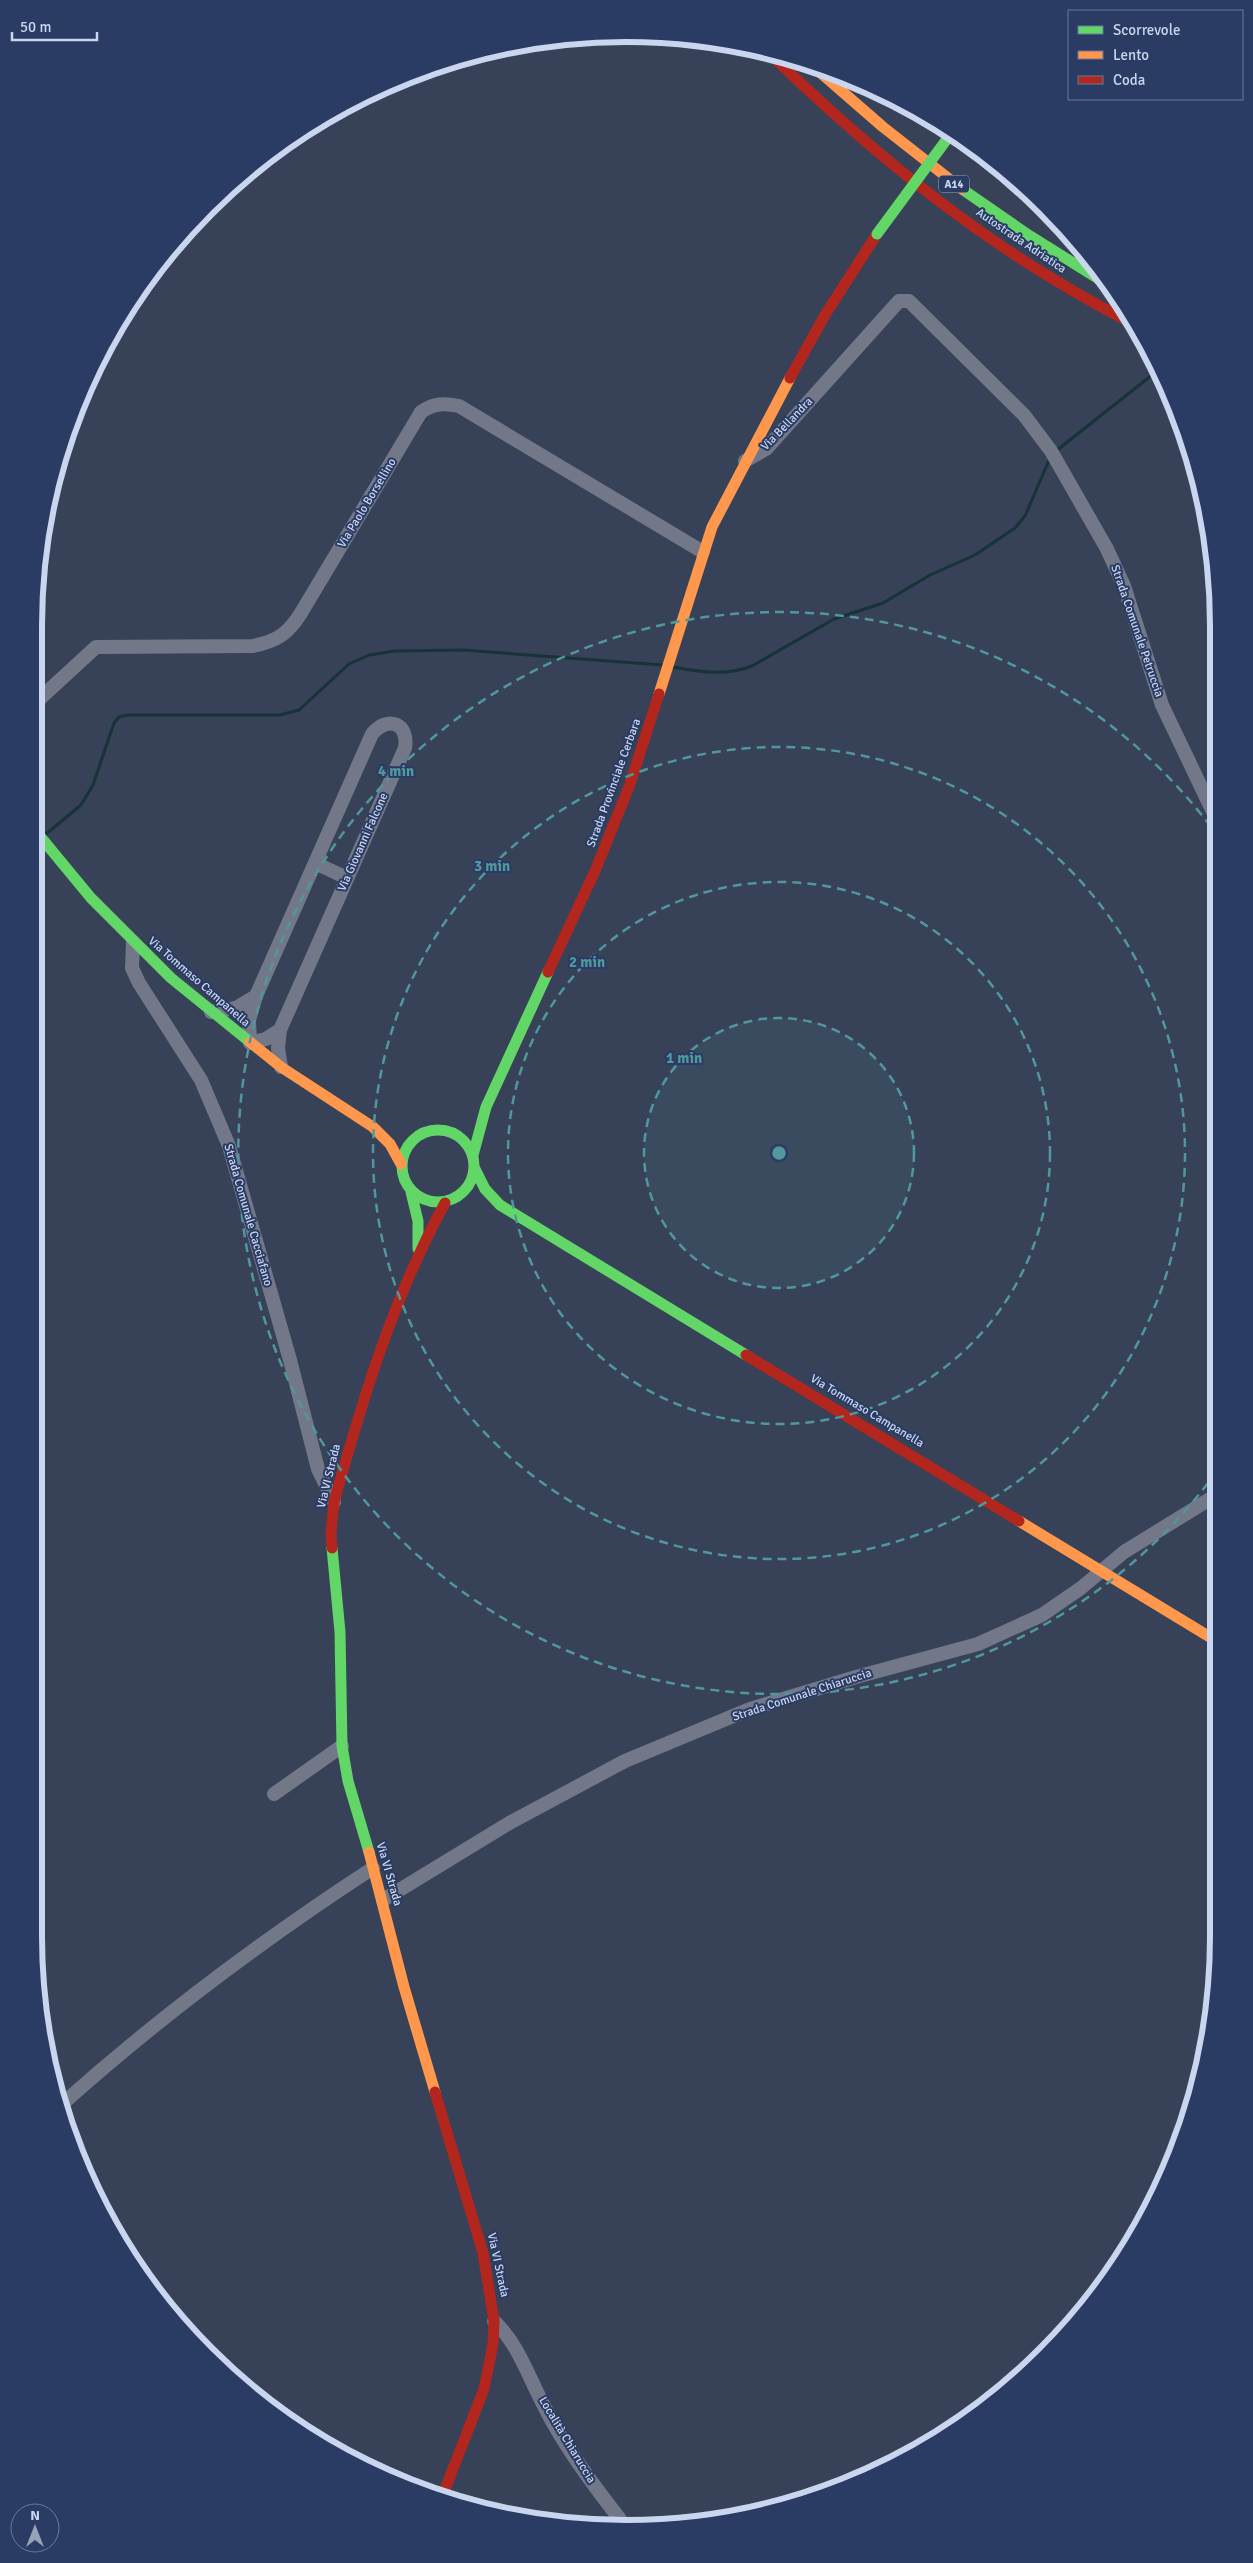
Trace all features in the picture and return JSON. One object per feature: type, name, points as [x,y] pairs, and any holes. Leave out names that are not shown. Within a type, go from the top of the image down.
[{"type":"main road","name":"Autostrada Adriatica","points":[[779,62],[850,130],[939,202],[1042,273],[1122,318]]},
{"type":"main road","name":"Autostrada Adriatica","points":[[826,78],[862,110],[954,184],[1093,275]]},
{"type":"main road","name":"Via Bellandra","points":[[745,461],[825,315],[878,234],[947,139]]},
{"type":"main road","name":"Strada Provinciale Cerbara","points":[[473,1155],[486,1107],[613,830],[671,658],[703,552],[712,527],[745,461]]},
{"type":"main road","name":"Via Tommaso Campanella","points":[[42,839],[90,898],[133,942],[211,1012],[250,1043],[281,1066],[373,1127],[390,1144],[401,1164]]},
{"type":"main road","name":"Strada Provinciale Cerbara","points":[[445,1130],[464,1123],[486,1107]]},
{"type":"main road","name":"Via Tommaso Campanella","points":[[373,1127],[402,1133],[422,1133]]},
{"type":"main road","name":"Strada Provinciale Cerbara","points":[[422,1133],[445,1130],[456,1134],[467,1143],[473,1155],[475,1169]]},
{"type":"main road","points":[[422,1133],[407,1147],[401,1164],[403,1179],[411,1192],[427,1202],[445,1203],[457,1198],[470,1186],[475,1169]]},
{"type":"main road","name":"Via Tommaso Campanella","points":[[475,1169],[485,1189],[500,1205],[1210,1637]]},
{"type":"main road","name":"Via VI Strada","points":[[411,1192],[418,1221],[418,1253]]},
{"type":"main road","name":"Via Tommaso Campanella","points":[[457,1198],[476,1199],[500,1205]]},
{"type":"main road","name":"Via VI Strada","points":[[444,2492],[485,2384],[493,2345],[494,2321],[484,2253],[404,1987],[383,1900],[348,1782],[342,1746],[340,1632],[331,1532],[334,1502],[391,1317],[418,1253],[445,1203]]},
{"type":"street","name":"Via Bellandra","points":[[745,461],[766,449],[899,301],[910,301],[1024,414],[1053,455]]},
{"type":"street","name":"Via Paolo Borsellino","points":[[42,697],[96,647],[253,646],[274,642],[294,625],[421,412],[429,406],[444,402],[460,406],[703,552]]},
{"type":"street","name":"Strada Comunale Petruccia","points":[[1053,455],[1107,549],[1124,586],[1162,705],[1210,806]]},
{"type":"street","name":"Via Giovanni Falcone","points":[[250,1043],[249,1020],[256,996],[372,734],[378,727],[386,723],[396,724],[403,729],[406,738],[405,748],[280,1030],[278,1048],[281,1066]]},
{"type":"street","points":[[315,863],[347,878]]},
{"type":"street","name":"Strada Comunale Cacciafano","points":[[133,942],[132,968],[139,983],[202,1080],[229,1146],[290,1360],[318,1469],[334,1502]]},
{"type":"street","points":[[211,1012],[236,1008],[256,996]]},
{"type":"street","points":[[250,1043],[266,1039],[280,1030]]},
{"type":"street","name":"Strada Comunale Chiaruccia","points":[[383,1900],[511,1822],[625,1761],[750,1709],[856,1677],[978,1644],[1042,1615],[1124,1552],[1210,1499]]},
{"type":"street","points":[[274,1794],[342,1746]]},
{"type":"street","points":[[66,2101],[164,2018],[329,1897],[373,1868]]},
{"type":"street","name":"Località Chiaruccia","points":[[494,2321],[518,2348],[544,2407],[598,2492],[620,2520]]},
{"type":"street","points":[[493,2345],[518,2348]]},
{"type":"waterway","points":[[1056,451],[1153,374]]},
{"type":"waterway","points":[[673,667],[703,672],[723,672],[752,666],[834,619],[883,603],[930,575],[975,555],[1015,528],[1025,516],[1050,458]]},
{"type":"waterway","points":[[46,834],[81,805],[93,785],[114,723],[119,717],[128,715],[280,715],[299,710],[349,664],[369,655],[395,651],[463,650],[662,665]]},
{"type":"traffic: fast","points":[[877,234],[947,139]]},
{"type":"traffic: fast","points":[[962,189],[1030,236],[1093,275]]},
{"type":"traffic: fast","points":[[42,839],[91,898],[171,978],[250,1042]]},
{"type":"traffic: fast","points":[[473,1155],[486,1107],[548,972]]},
{"type":"traffic: fast","points":[[445,1130],[464,1140],[472,1152],[474,1166],[472,1180],[464,1192],[452,1200],[431,1202],[412,1192],[404,1180],[402,1159],[412,1140],[424,1132],[445,1130]]},
{"type":"traffic: fast","points":[[475,1169],[485,1189],[500,1205],[746,1355]]},
{"type":"traffic: fast","points":[[411,1192],[418,1221],[418,1249]]},
{"type":"traffic: fast","points":[[332,1548],[340,1632],[342,1746],[348,1781],[369,1852]]},
{"type":"traffic: slow","points":[[826,78],[883,127],[962,189]]},
{"type":"traffic: slow","points":[[659,694],[712,527],[790,378]]},
{"type":"traffic: slow","points":[[250,1042],[281,1067],[373,1127],[390,1144],[401,1164]]},
{"type":"traffic: slow","points":[[1019,1521],[1210,1637]]},
{"type":"traffic: slow","points":[[369,1852],[404,1987],[435,2092]]},
{"type":"traffic: jam","points":[[779,62],[853,131],[939,201],[1031,265],[1122,317]]},
{"type":"traffic: jam","points":[[790,378],[825,315],[877,234]]},
{"type":"traffic: jam","points":[[548,972],[595,871],[629,787],[659,694]]},
{"type":"traffic: jam","points":[[332,1548],[331,1532],[334,1502],[368,1387],[410,1275],[445,1203]]},
{"type":"traffic: jam","points":[[746,1355],[1019,1521]]},
{"type":"traffic: jam","points":[[435,2092],[483,2253],[494,2321],[493,2344],[484,2389],[444,2492]]}]
